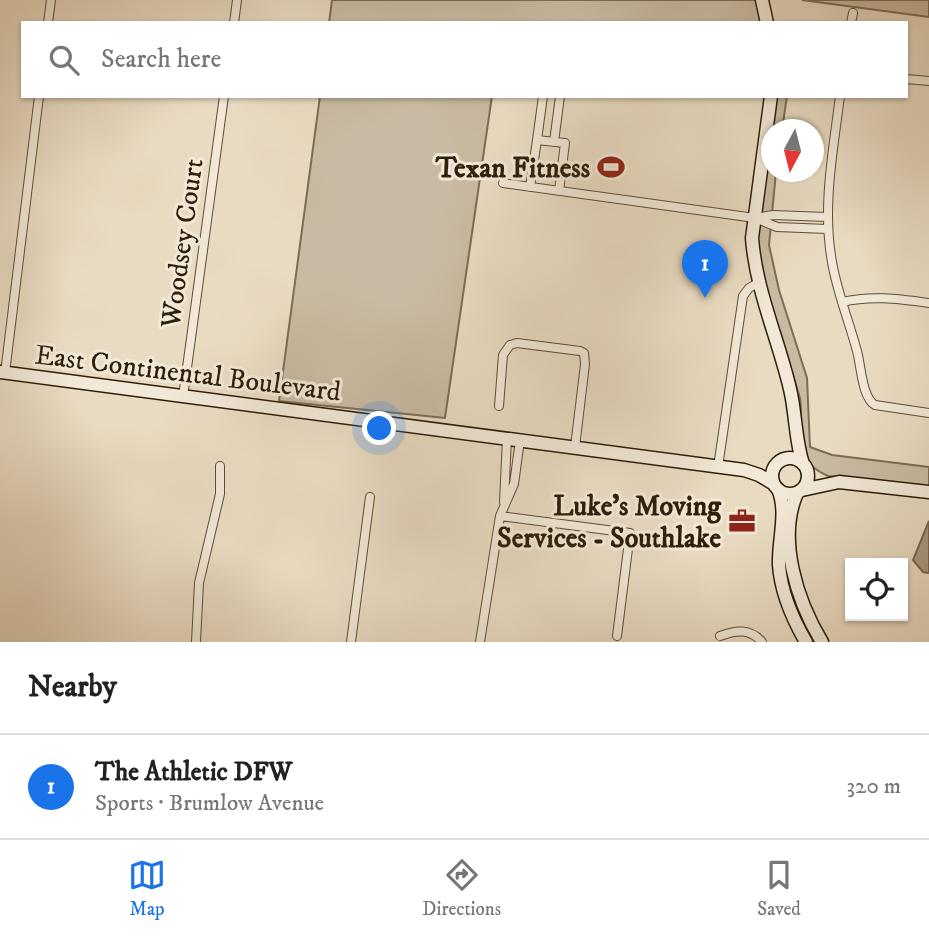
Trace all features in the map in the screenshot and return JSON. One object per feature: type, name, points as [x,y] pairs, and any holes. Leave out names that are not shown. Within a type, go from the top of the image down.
[{"type":"main road","points":[[762,0],[767,21]]},
{"type":"main road","points":[[771,98],[752,238],[758,283],[787,374],[808,480],[799,491],[792,508],[791,555],[806,610],[821,642]]},
{"type":"main road","name":"East Continental Boulevard","points":[[2,373],[744,470],[759,475],[776,486]]},
{"type":"main road","points":[[795,423],[790,448],[773,473],[782,503],[779,551],[782,583],[792,614],[806,642]]},
{"type":"main road","points":[[780,462],[793,459],[839,482],[929,492]]},
{"type":"main road","name":"East Continental Boulevard","points":[[744,470],[780,462]]},
{"type":"main road","points":[[776,486],[787,494],[839,482]]},
{"type":"street","points":[[48,21],[51,0]]},
{"type":"street","points":[[234,21],[237,0]]},
{"type":"street","points":[[851,21],[853,13]]},
{"type":"street","points":[[908,79],[929,81]]},
{"type":"street","points":[[2,373],[39,98]]},
{"type":"street","name":"Woodsey Court","points":[[183,397],[224,98]]},
{"type":"street","points":[[530,187],[543,98]]},
{"type":"street","points":[[554,142],[560,98]]},
{"type":"street","points":[[840,98],[827,218],[832,264],[857,350],[866,394],[870,403],[929,412]]},
{"type":"street","points":[[537,140],[565,143],[559,191]]},
{"type":"street","points":[[503,183],[755,218],[777,227],[828,229]]},
{"type":"street","points":[[755,218],[773,215],[827,218]]},
{"type":"street","points":[[718,467],[743,296],[749,288],[758,283]]},
{"type":"street","points":[[842,302],[881,297],[929,303]]},
{"type":"street","points":[[499,406],[503,355],[510,345],[517,343],[580,351],[584,354],[585,364],[575,447]]},
{"type":"street","points":[[480,642],[513,439]]},
{"type":"street","points":[[504,502],[514,484],[513,439]]},
{"type":"street","points":[[196,642],[199,583],[220,494],[220,466]]},
{"type":"street","points":[[351,642],[370,497]]},
{"type":"street","points":[[500,516],[630,533],[617,636]]},
{"type":"street","points":[[720,636],[741,631],[753,633],[762,642]]},
{"type":"shaded area","points":[[332,0],[757,0],[763,21],[329,21]]},
{"type":"shaded area","points":[[802,0],[929,0],[929,17]]},
{"type":"shaded area","points":[[320,98],[492,98],[445,418],[279,401]]},
{"type":"shaded area","points":[[776,98],[787,98],[784,119],[773,119]]},
{"type":"shaded area","points":[[764,182],[775,182],[769,245],[779,290],[807,378],[810,447],[832,455],[929,467],[929,489],[828,476],[808,462],[801,444],[800,398],[759,266],[757,240]]},
{"type":"shaded area","points":[[929,521],[928,573],[923,572],[913,560]]},
{"type":"place","name":"Texan Fitness","points":[[611,167]]},
{"type":"place","name":"The Athletic DFW","points":[[705,298]]},
{"type":"place","name":"Luke’s Moving Services - Southlake","points":[[742,521]]}]
